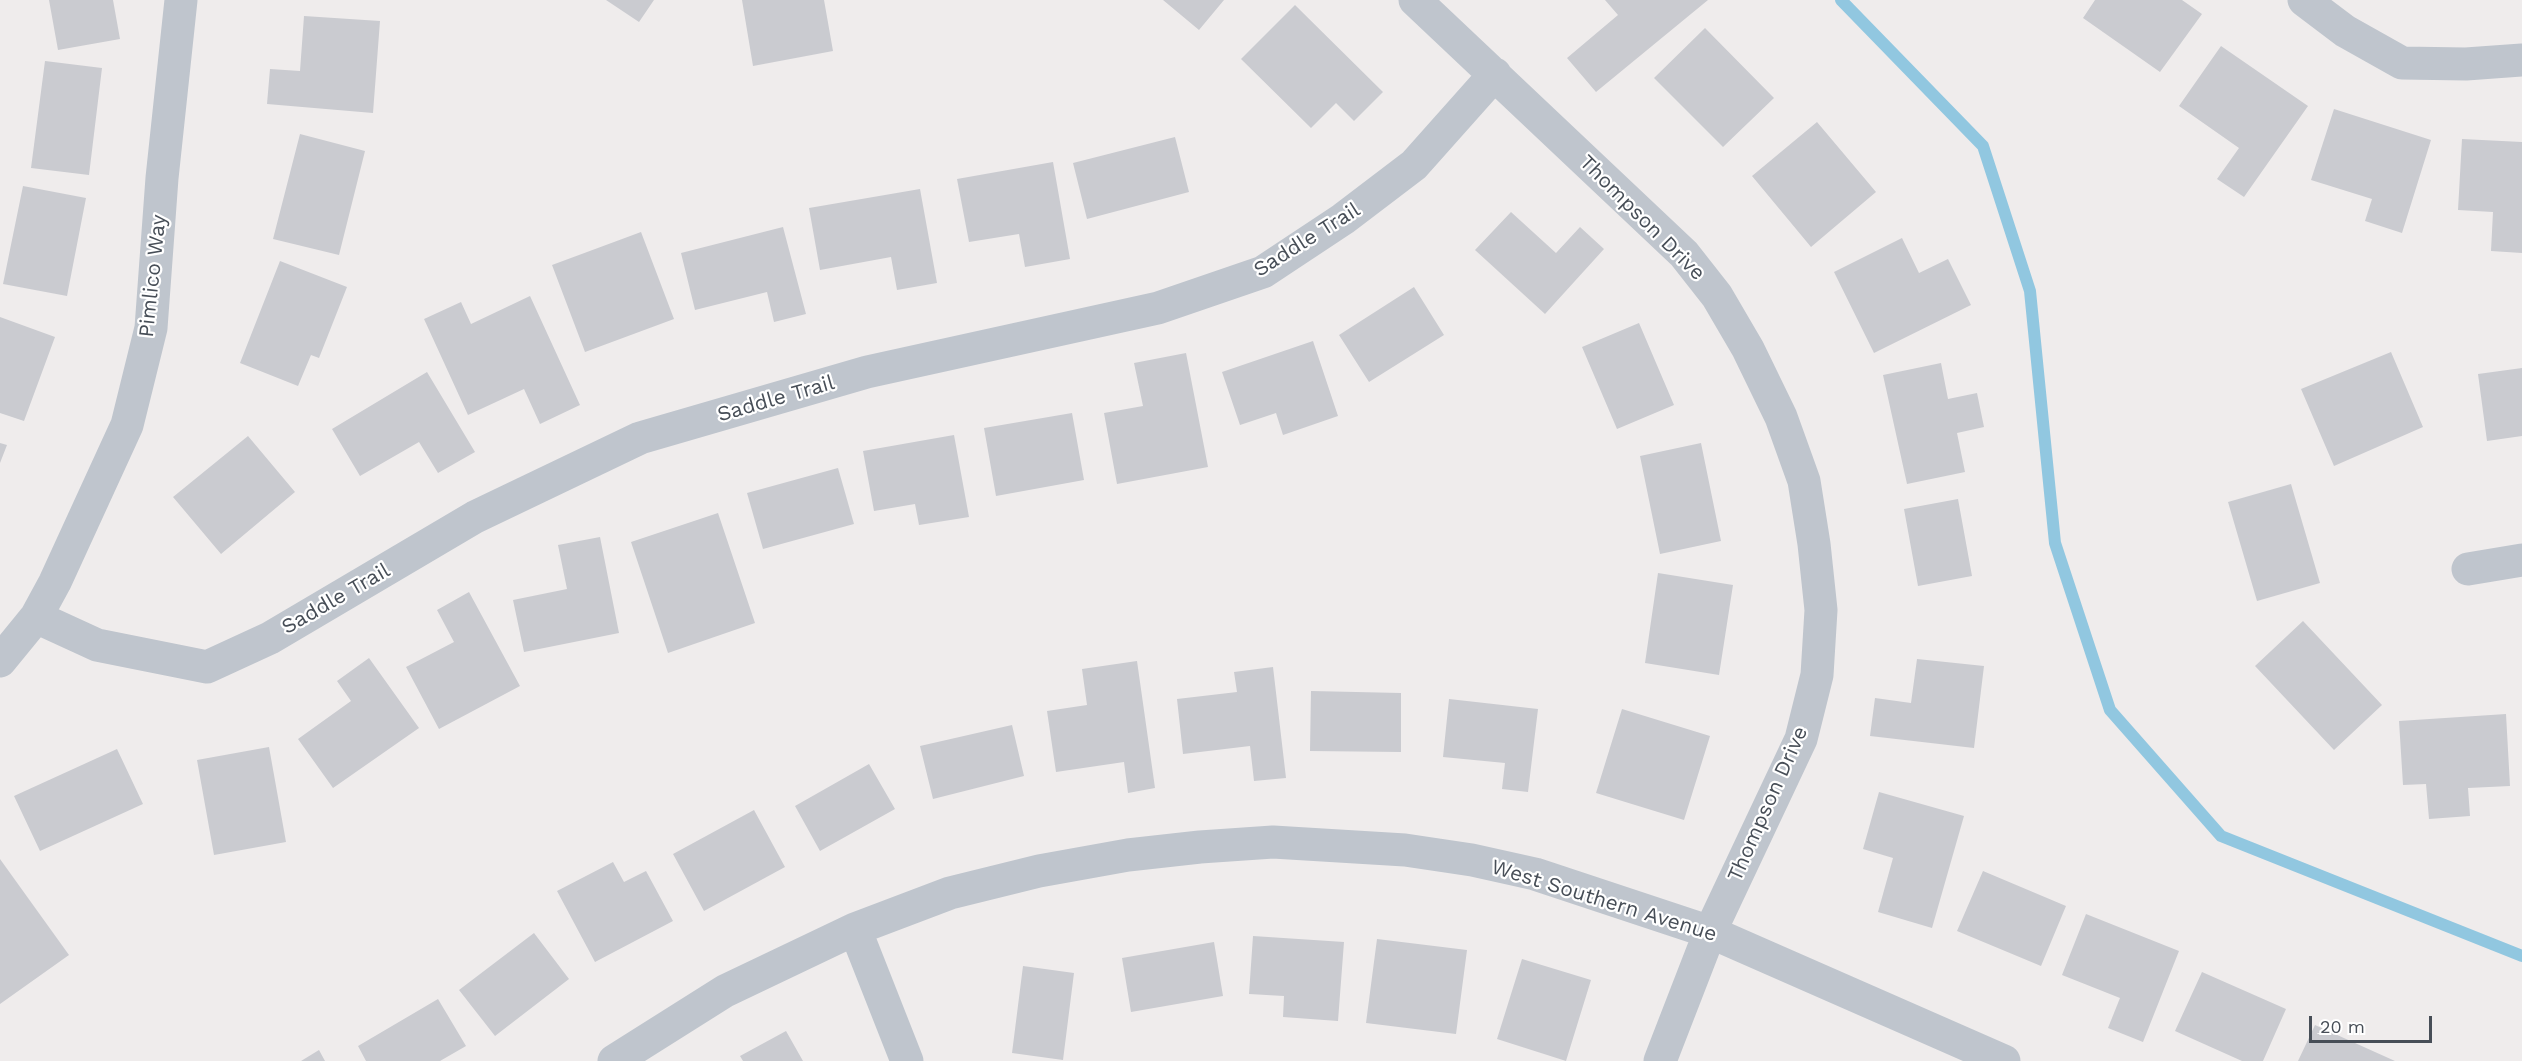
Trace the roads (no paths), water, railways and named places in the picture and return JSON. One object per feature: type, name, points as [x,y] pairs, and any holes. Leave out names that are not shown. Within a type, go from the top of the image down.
[{"type":"street","name":"Pimlico Way","points":[[0,661],[36,617],[55,582],[127,425],[151,328],[162,178],[181,0]]},
{"type":"street","name":"Thompson Drive","points":[[1415,0],[1684,254],[1717,296],[1748,349],[1781,417],[1804,481],[1821,609],[1817,675],[1801,740],[1710,932],[1660,1061]]},
{"type":"street","points":[[2304,0],[2345,31],[2402,63],[2466,64],[2522,60]]},
{"type":"street","name":"Saddle Trail","points":[[36,617],[97,645],[207,667],[270,638],[475,517],[640,438],[867,372],[1158,308],[1263,272],[1343,219],[1414,165],[1495,74]]},
{"type":"street","points":[[2468,569],[2522,560]]},
{"type":"street","name":"West Southern Avenue","points":[[614,1061],[724,992],[855,929],[950,893],[1039,871],[1128,855],[1273,842],[1405,850],[1472,860],[1535,874],[1710,932],[2004,1061]]},
{"type":"street","points":[[855,929],[907,1061]]},
{"type":"waterway","points":[[1841,0],[1983,146],[2030,291],[2055,543],[2110,710],[2221,836],[2522,956]]}]
